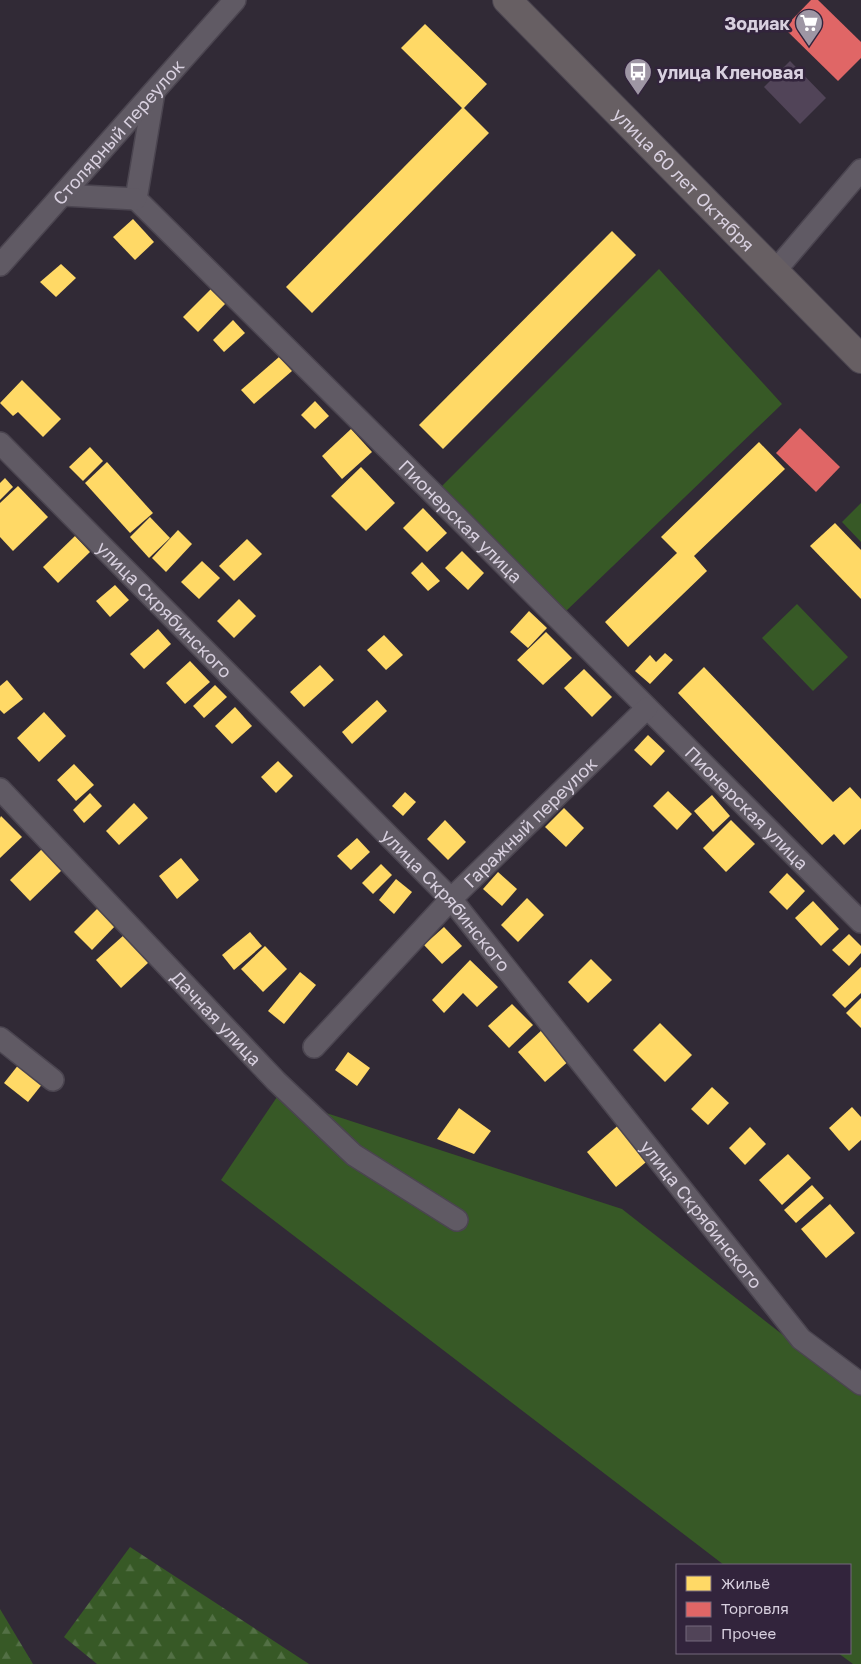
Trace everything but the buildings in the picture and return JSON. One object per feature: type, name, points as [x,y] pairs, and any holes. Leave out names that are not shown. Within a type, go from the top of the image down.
[{"type":"main road","name":"улица 60 лет Октября","points":[[507,0],[861,359]]},
{"type":"street","name":"Столярный переулок","points":[[0,265],[235,0]]},
{"type":"street","points":[[63,195],[136,199],[154,92]]},
{"type":"street","points":[[775,271],[861,170]]},
{"type":"street","name":"Пионерская улица","points":[[136,199],[861,922]]},
{"type":"street","name":"улица Скрябинского","points":[[0,442],[451,899],[801,1338],[861,1384]]},
{"type":"street","name":"Гаражный переулок","points":[[314,1047],[451,899],[647,708]]},
{"type":"street","name":"Дачная улица","points":[[0,790],[276,1081],[354,1155],[457,1220]]},
{"type":"street","points":[[0,1038],[53,1080]]},
{"type":"green space","points":[[659,269],[782,404],[565,612],[434,494]]},
{"type":"green space","points":[[861,503],[861,542],[842,522]]},
{"type":"green space","points":[[797,604],[848,657],[813,691],[762,638]]},
{"type":"green space","points":[[277,1097],[622,1209],[861,1396],[861,1664],[853,1664],[839,1654],[851,1654],[851,1564],[723,1564],[221,1180]]},
{"type":"green space","points":[[130,1547],[309,1664],[97,1664],[64,1637]]},
{"type":"green space","points":[[0,1609],[33,1664],[0,1664]]},
{"type":"place","name":"Зодиак","points":[[809,47]]},
{"type":"place","name":"улица Кленовая","points":[[638,96]]}]
